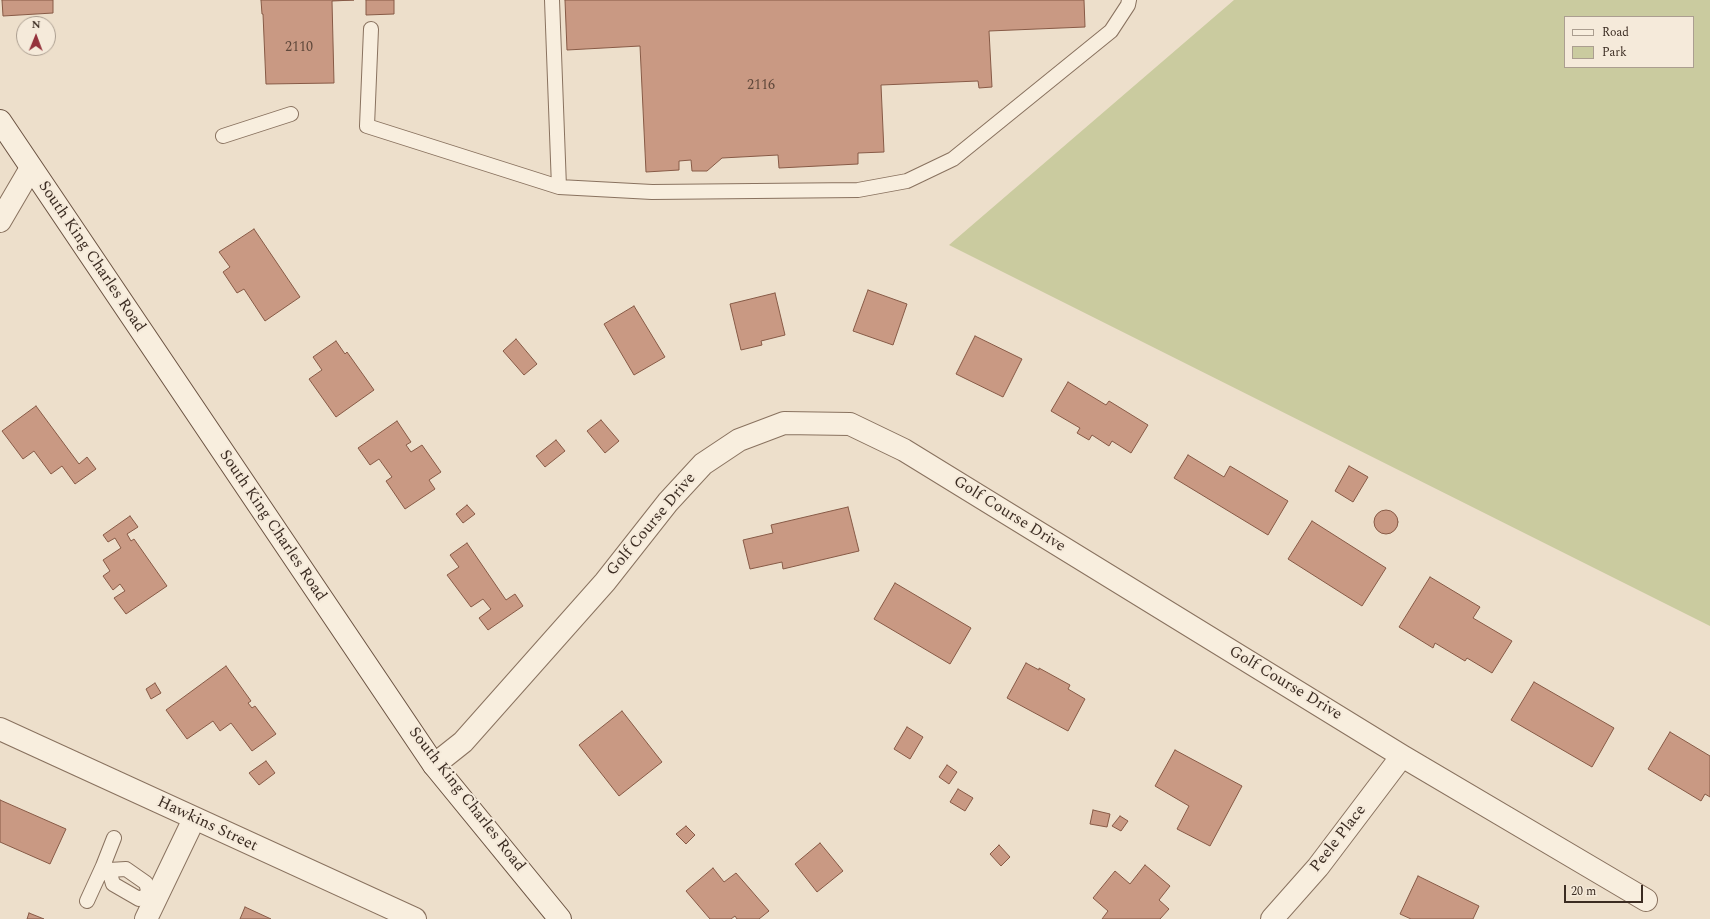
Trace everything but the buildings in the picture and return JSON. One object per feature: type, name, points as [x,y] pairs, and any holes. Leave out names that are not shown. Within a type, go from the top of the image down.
[{"type":"street","name":"South King Charles Road","points":[[0,121],[434,765],[560,919]]},
{"type":"street","points":[[0,221],[31,168]]},
{"type":"street","name":"Golf Course Drive","points":[[434,765],[468,736],[605,582],[668,502],[703,464],[739,440],[784,423],[850,424],[904,450],[1402,756],[1646,900]]},
{"type":"street","name":"Hawkins Street","points":[[0,729],[415,919]]},
{"type":"street","name":"Peele Place","points":[[1272,919],[1318,867],[1402,756]]},
{"type":"street","points":[[146,919],[152,896],[194,819]]},
{"type":"lane","points":[[552,0],[559,187]]},
{"type":"lane","points":[[371,29],[368,126],[559,187],[652,192],[858,190],[907,181],[953,159],[1111,31],[1129,0]]},
{"type":"lane","points":[[223,136],[291,114]]},
{"type":"lane","points":[[87,901],[106,868],[114,838]]},
{"type":"lane","points":[[106,868],[126,869],[146,883],[152,896]]},
{"type":"green space","points":[[1234,0],[1710,0],[1710,626],[949,245]]}]
